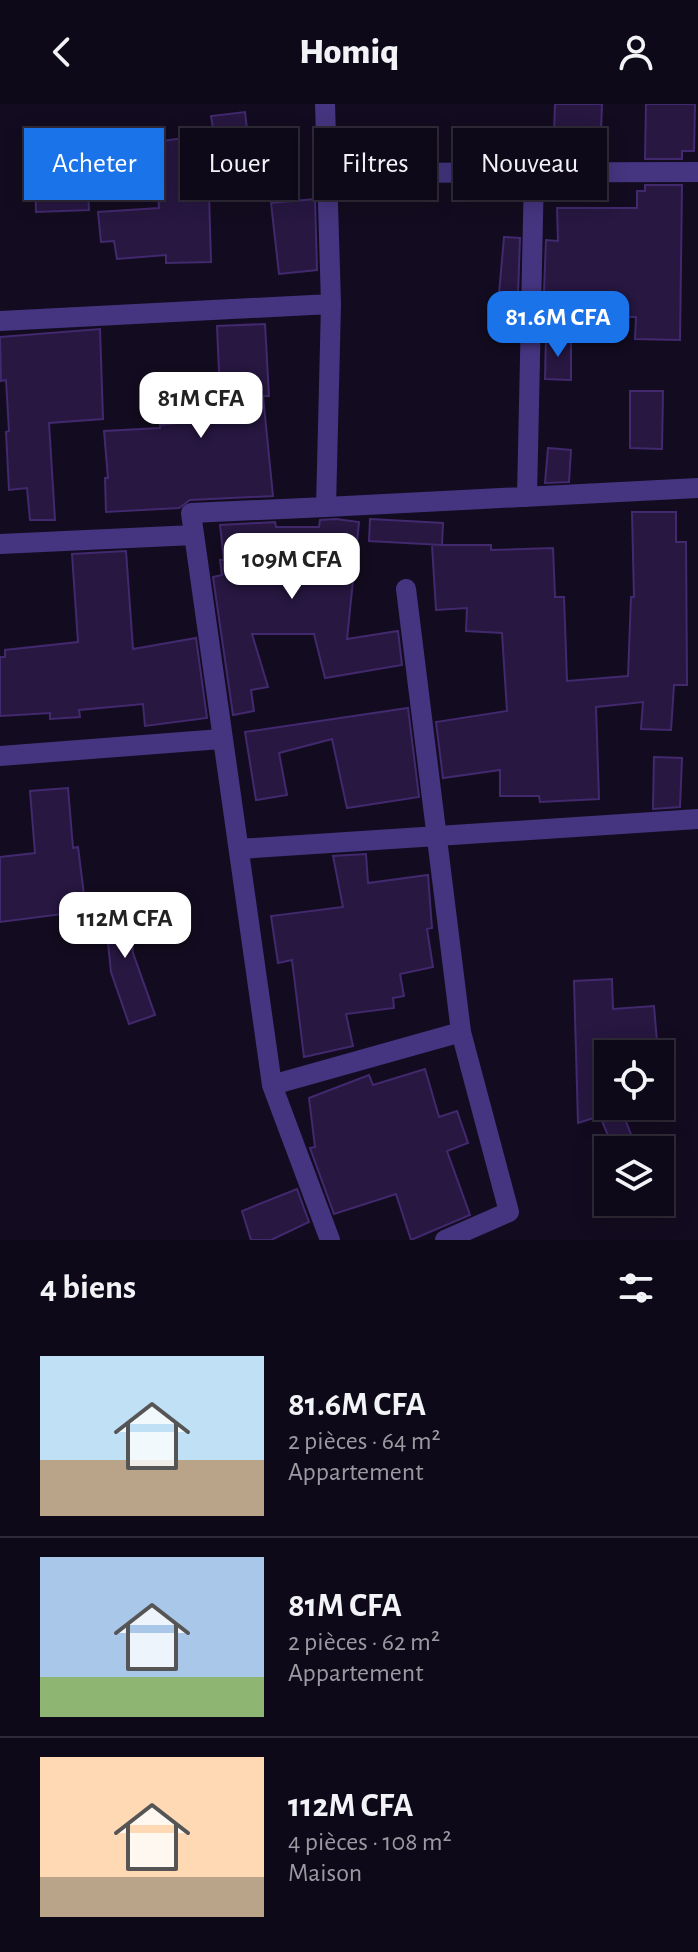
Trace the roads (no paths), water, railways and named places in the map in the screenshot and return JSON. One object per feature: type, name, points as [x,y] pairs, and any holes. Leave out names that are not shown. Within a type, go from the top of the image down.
[{"type":"street","points":[[325,104],[326,128]]},
{"type":"street","points":[[607,172],[698,172]]},
{"type":"street","points":[[326,507],[331,304],[328,200]]},
{"type":"street","points":[[527,497],[533,200]]},
{"type":"street","points":[[0,321],[331,304]]},
{"type":"street","points":[[330,1240],[272,1085],[191,513],[698,488]]},
{"type":"street","points":[[0,544],[194,535]]},
{"type":"street","points":[[406,589],[461,1032],[509,1212],[445,1240]]},
{"type":"street","points":[[0,756],[221,739]]},
{"type":"street","points":[[239,849],[698,819]]},
{"type":"street","points":[[272,1085],[461,1032]]}]
